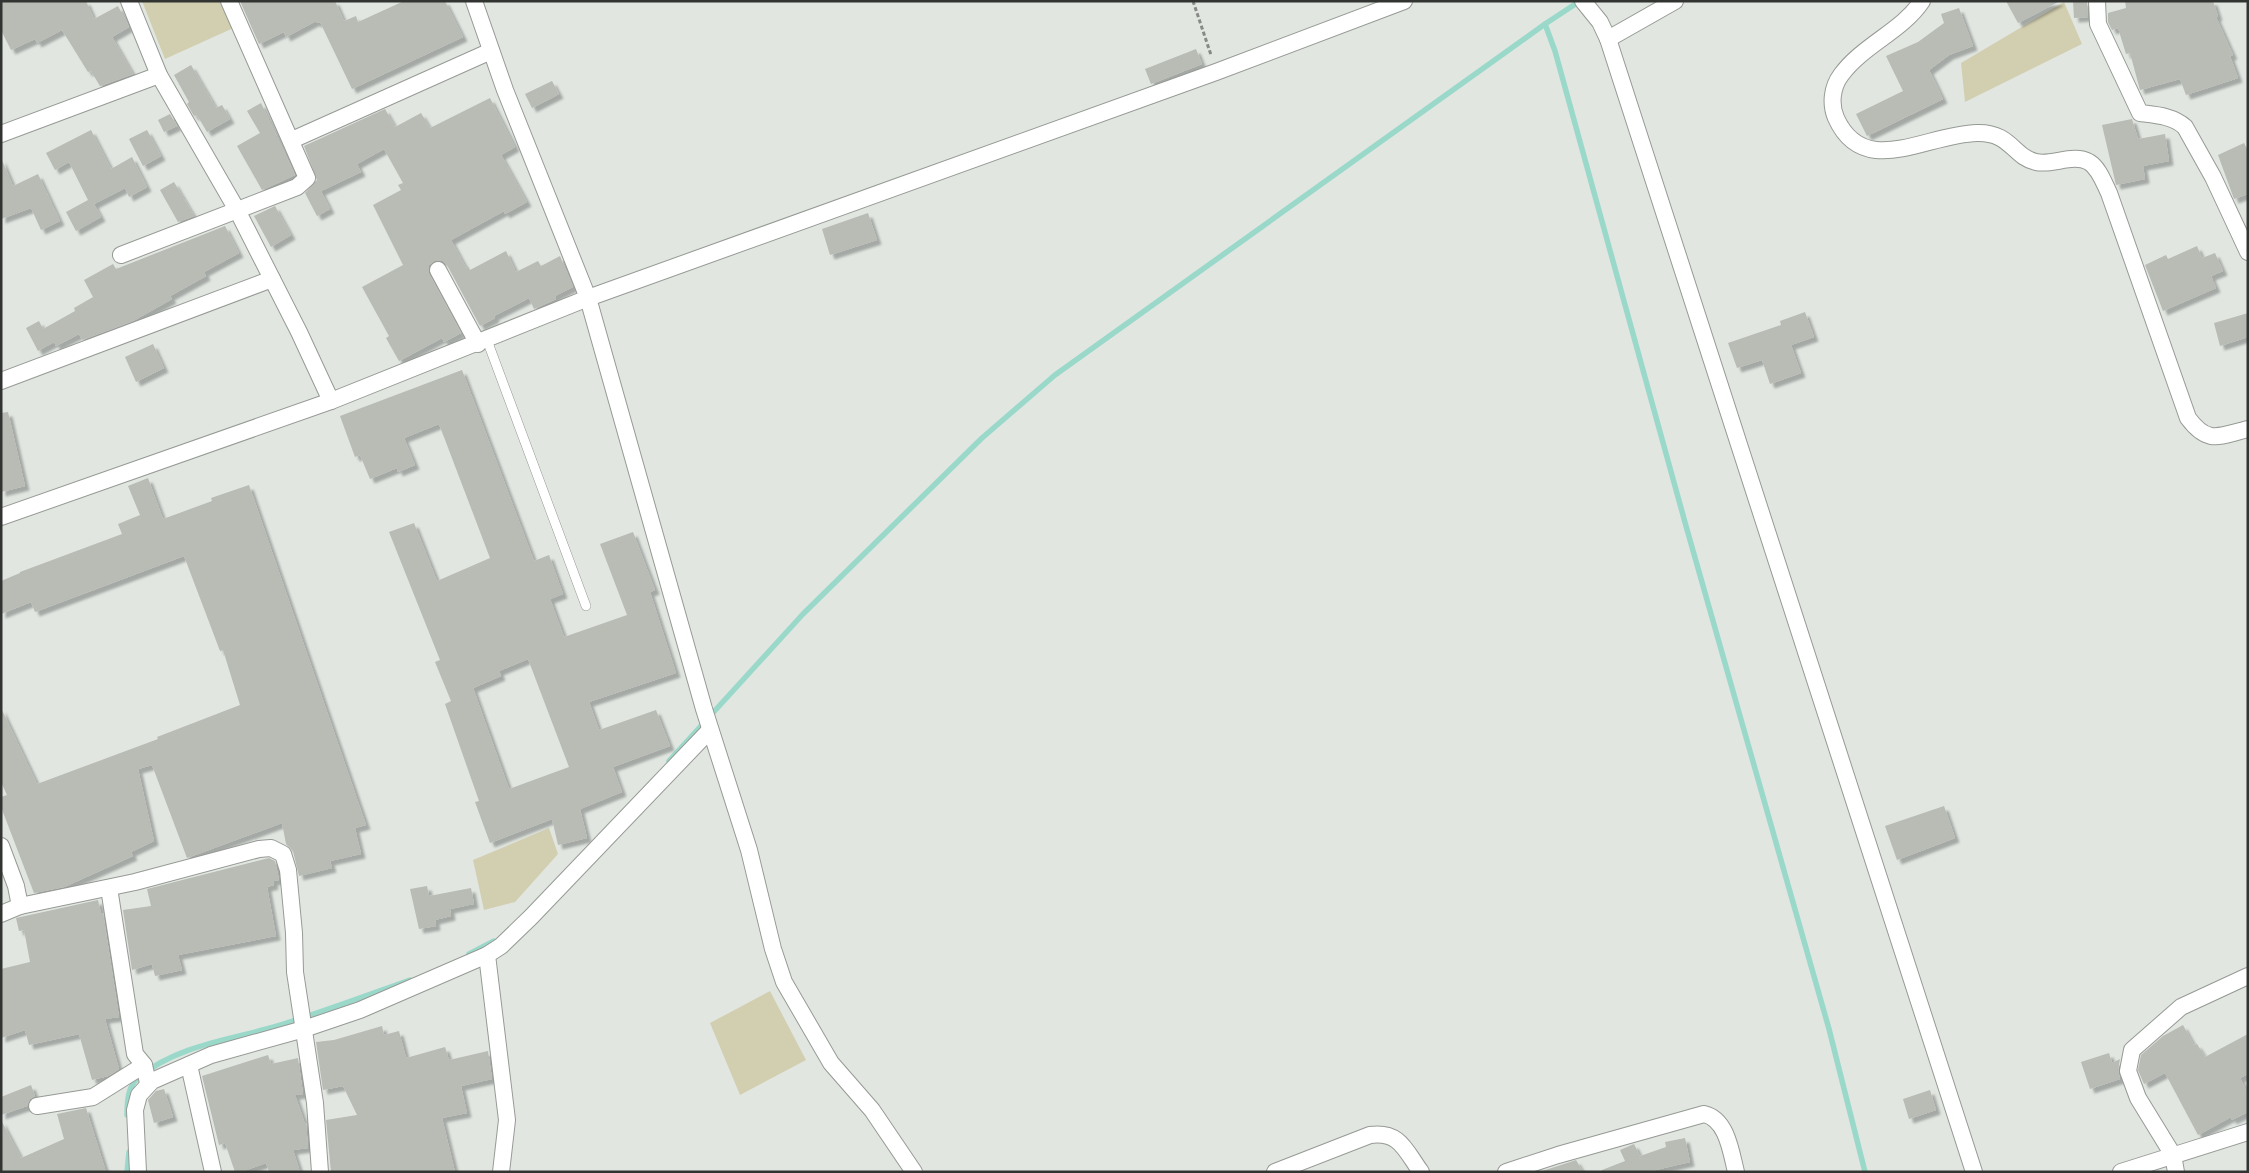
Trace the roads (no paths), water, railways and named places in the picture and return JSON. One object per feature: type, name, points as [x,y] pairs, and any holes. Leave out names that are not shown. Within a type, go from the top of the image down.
[{"type":"street","points":[[129,1],[159,75],[237,210],[331,401]]},
{"type":"street","points":[[121,255],[297,187],[308,178],[229,1]]},
{"type":"street","points":[[474,1],[491,51],[588,298],[707,721],[749,850],[773,949],[784,982],[831,1063],[872,1110],[914,1172]]},
{"type":"street","points":[[1,518],[331,401],[588,298],[1216,72],[1404,1]]},
{"type":"street","points":[[1583,1],[1600,22],[1608,39],[1974,1172]]},
{"type":"street","points":[[1608,39],[1675,1]]},
{"type":"street","points":[[1922,1],[1914,14],[1863,53],[1841,76],[1832,97],[1833,112],[1843,133],[1861,148],[1883,152],[1943,137],[1977,133],[1994,134],[2010,143],[2029,160],[2038,163],[2068,159],[2087,161],[2097,170],[2109,193],[2188,418],[2199,433],[2216,437],[2248,429]]},
{"type":"street","points":[[2097,1],[2098,24],[2140,113],[2170,118],[2179,121],[2186,127],[2213,177],[2248,252]]},
{"type":"street","points":[[292,140],[491,51]]},
{"type":"street","points":[[1,134],[159,75]]},
{"type":"street","points":[[438,270],[482,342]]},
{"type":"street","points":[[1,380],[272,279]]},
{"type":"street","points":[[37,1106],[93,1097],[146,1074],[188,1065],[211,1055],[360,1010],[487,955],[502,946],[530,917],[707,721]]},
{"type":"street","points":[[1,846],[16,886],[20,906]]},
{"type":"street","points":[[1,914],[20,906],[108,888],[259,848],[271,848],[283,854],[288,870],[294,933],[294,972],[300,999],[315,1103],[320,1172]]},
{"type":"street","points":[[108,888],[135,1054],[146,1074],[135,1110],[138,1172]]},
{"type":"street","points":[[487,955],[507,1120],[501,1172]]},
{"type":"street","points":[[2176,1172],[2173,1155],[2138,1098],[2128,1071],[2132,1050],[2181,1007],[2248,976]]},
{"type":"street","points":[[188,1065],[213,1172]]},
{"type":"street","points":[[1506,1172],[1558,1155],[1704,1114],[1713,1116],[1719,1122],[1730,1147],[1736,1172]]},
{"type":"street","points":[[2121,1172],[2248,1132]]},
{"type":"street","points":[[1275,1172],[1370,1134],[1384,1133],[1396,1138],[1421,1172]]},
{"type":"lane","points":[[482,342],[586,606]]},
{"type":"waterway","points":[[669,761],[803,614],[982,438],[1055,375],[1545,24],[1580,1]]},
{"type":"waterway","points":[[1545,24],[1555,51],[1686,526],[1829,1029],[1865,1172]]},
{"type":"waterway","points":[[469,954],[494,941]]},
{"type":"waterway","points":[[127,1115],[129,1094],[135,1080],[154,1066],[170,1058],[204,1045],[291,1022],[410,980]]},
{"type":"waterway","points":[[127,1172],[129,1152]]}]
